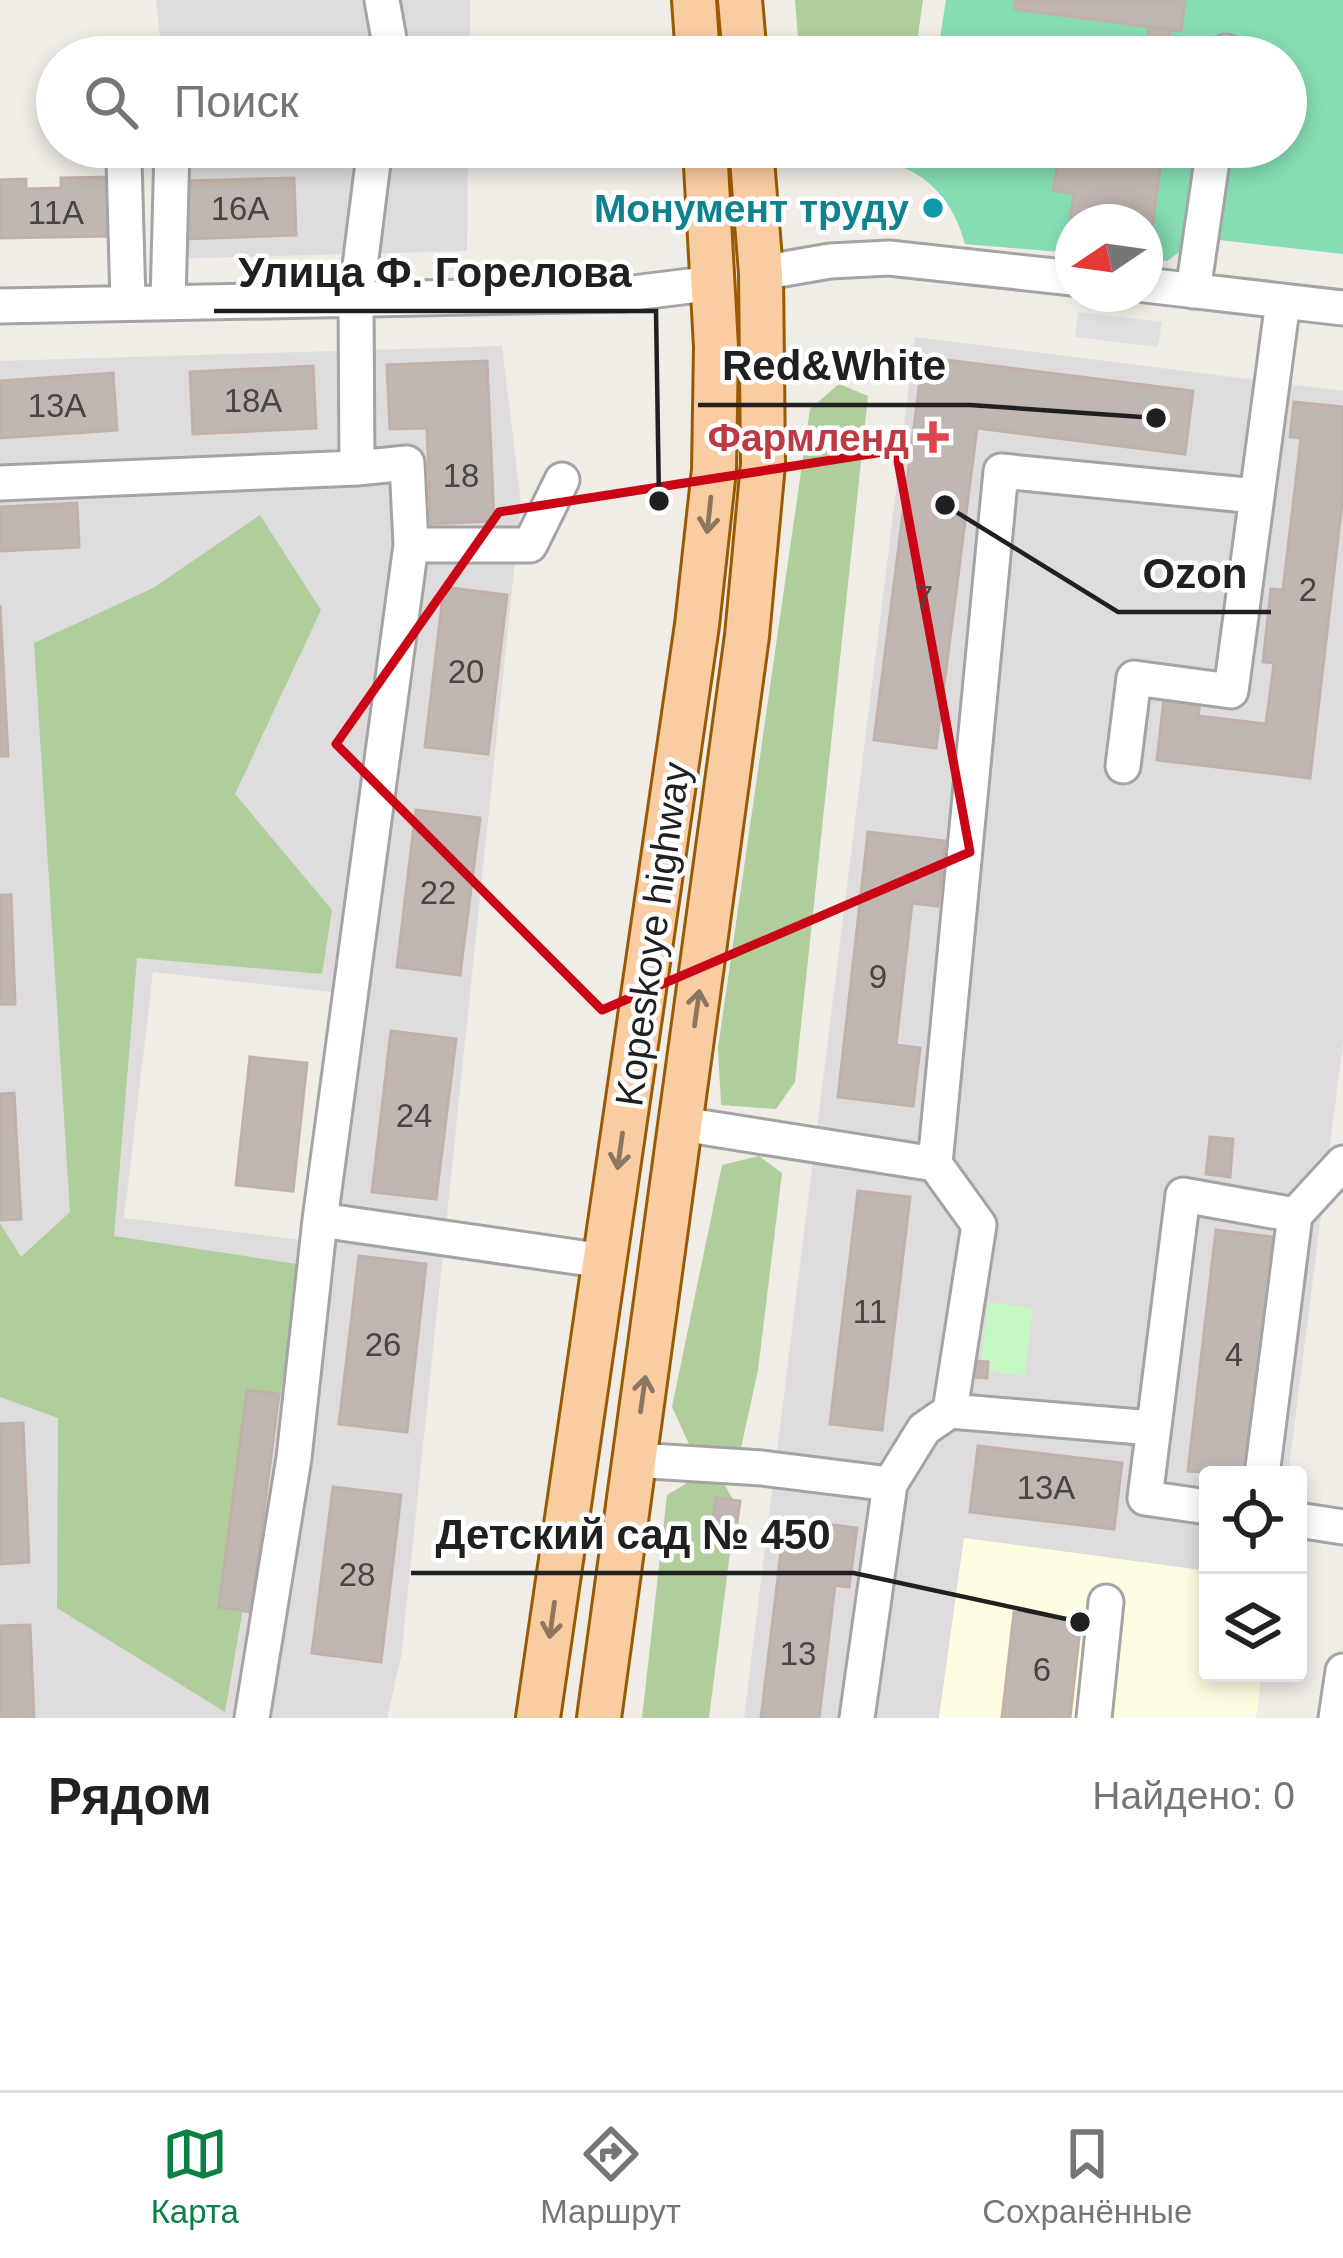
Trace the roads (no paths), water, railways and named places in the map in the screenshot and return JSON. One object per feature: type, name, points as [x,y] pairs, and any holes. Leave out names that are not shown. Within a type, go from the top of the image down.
[{"type":"main road","points":[[694,0],[697,36]]},
{"type":"main road","points":[[740,0],[743,36]]},
{"type":"main road","name":"Kopeskoye highway","points":[[538,1718],[714,470],[714,283],[706,168]]},
{"type":"main road","name":"Kopeskoye highway","points":[[599,1718],[747,636],[763,464],[761,273],[753,168]]},
{"type":"main road","points":[[714,283],[761,273]]},
{"type":"street","points":[[382,0],[388,36]]},
{"type":"street","points":[[124,168],[128,303]]},
{"type":"street","points":[[168,302],[171,168]]},
{"type":"street","points":[[357,468],[356,298],[372,168]]},
{"type":"street","points":[[1193,291],[1211,168]]},
{"type":"street","points":[[761,273],[830,261],[890,258],[1055,276]]},
{"type":"street","points":[[0,306],[625,294],[714,283]]},
{"type":"street","points":[[1163,287],[1343,308]]},
{"type":"street","points":[[1123,766],[1134,679],[1231,691],[1283,301]]},
{"type":"street","points":[[0,483],[407,463],[411,545],[320,1220],[294,1458],[252,1718]]},
{"type":"street","points":[[950,1411],[979,1226],[935,1164],[1001,471],[1256,496]]},
{"type":"street","points":[[411,545],[530,545],[562,480]]},
{"type":"street","points":[[682,1124],[935,1164]]},
{"type":"street","points":[[1263,1466],[1295,1215],[1343,1163]]},
{"type":"street","points":[[1199,1506],[1144,1498],[1184,1196],[1295,1215]]},
{"type":"street","points":[[320,1220],[604,1261]]},
{"type":"street","points":[[857,1718],[890,1484],[924,1429],[950,1411],[1152,1428]]},
{"type":"street","points":[[634,1460],[762,1468],[890,1484]]},
{"type":"street","points":[[1307,1521],[1343,1527]]},
{"type":"street","points":[[1094,1718],[1106,1602]]},
{"type":"street","points":[[1336,1718],[1343,1671]]},
{"type":"place","name":"Монумент труду","points":[[933,208]]},
{"type":"place","name":"Red&White","points":[[1156,418]]},
{"type":"place","name":"Фармленд","points":[[933,437]]},
{"type":"place","name":"Улица Ф. Горелова","points":[[659,501]]},
{"type":"place","name":"Ozon","points":[[945,505]]},
{"type":"place","name":"Детский сад № 450","points":[[1080,1622]]}]
